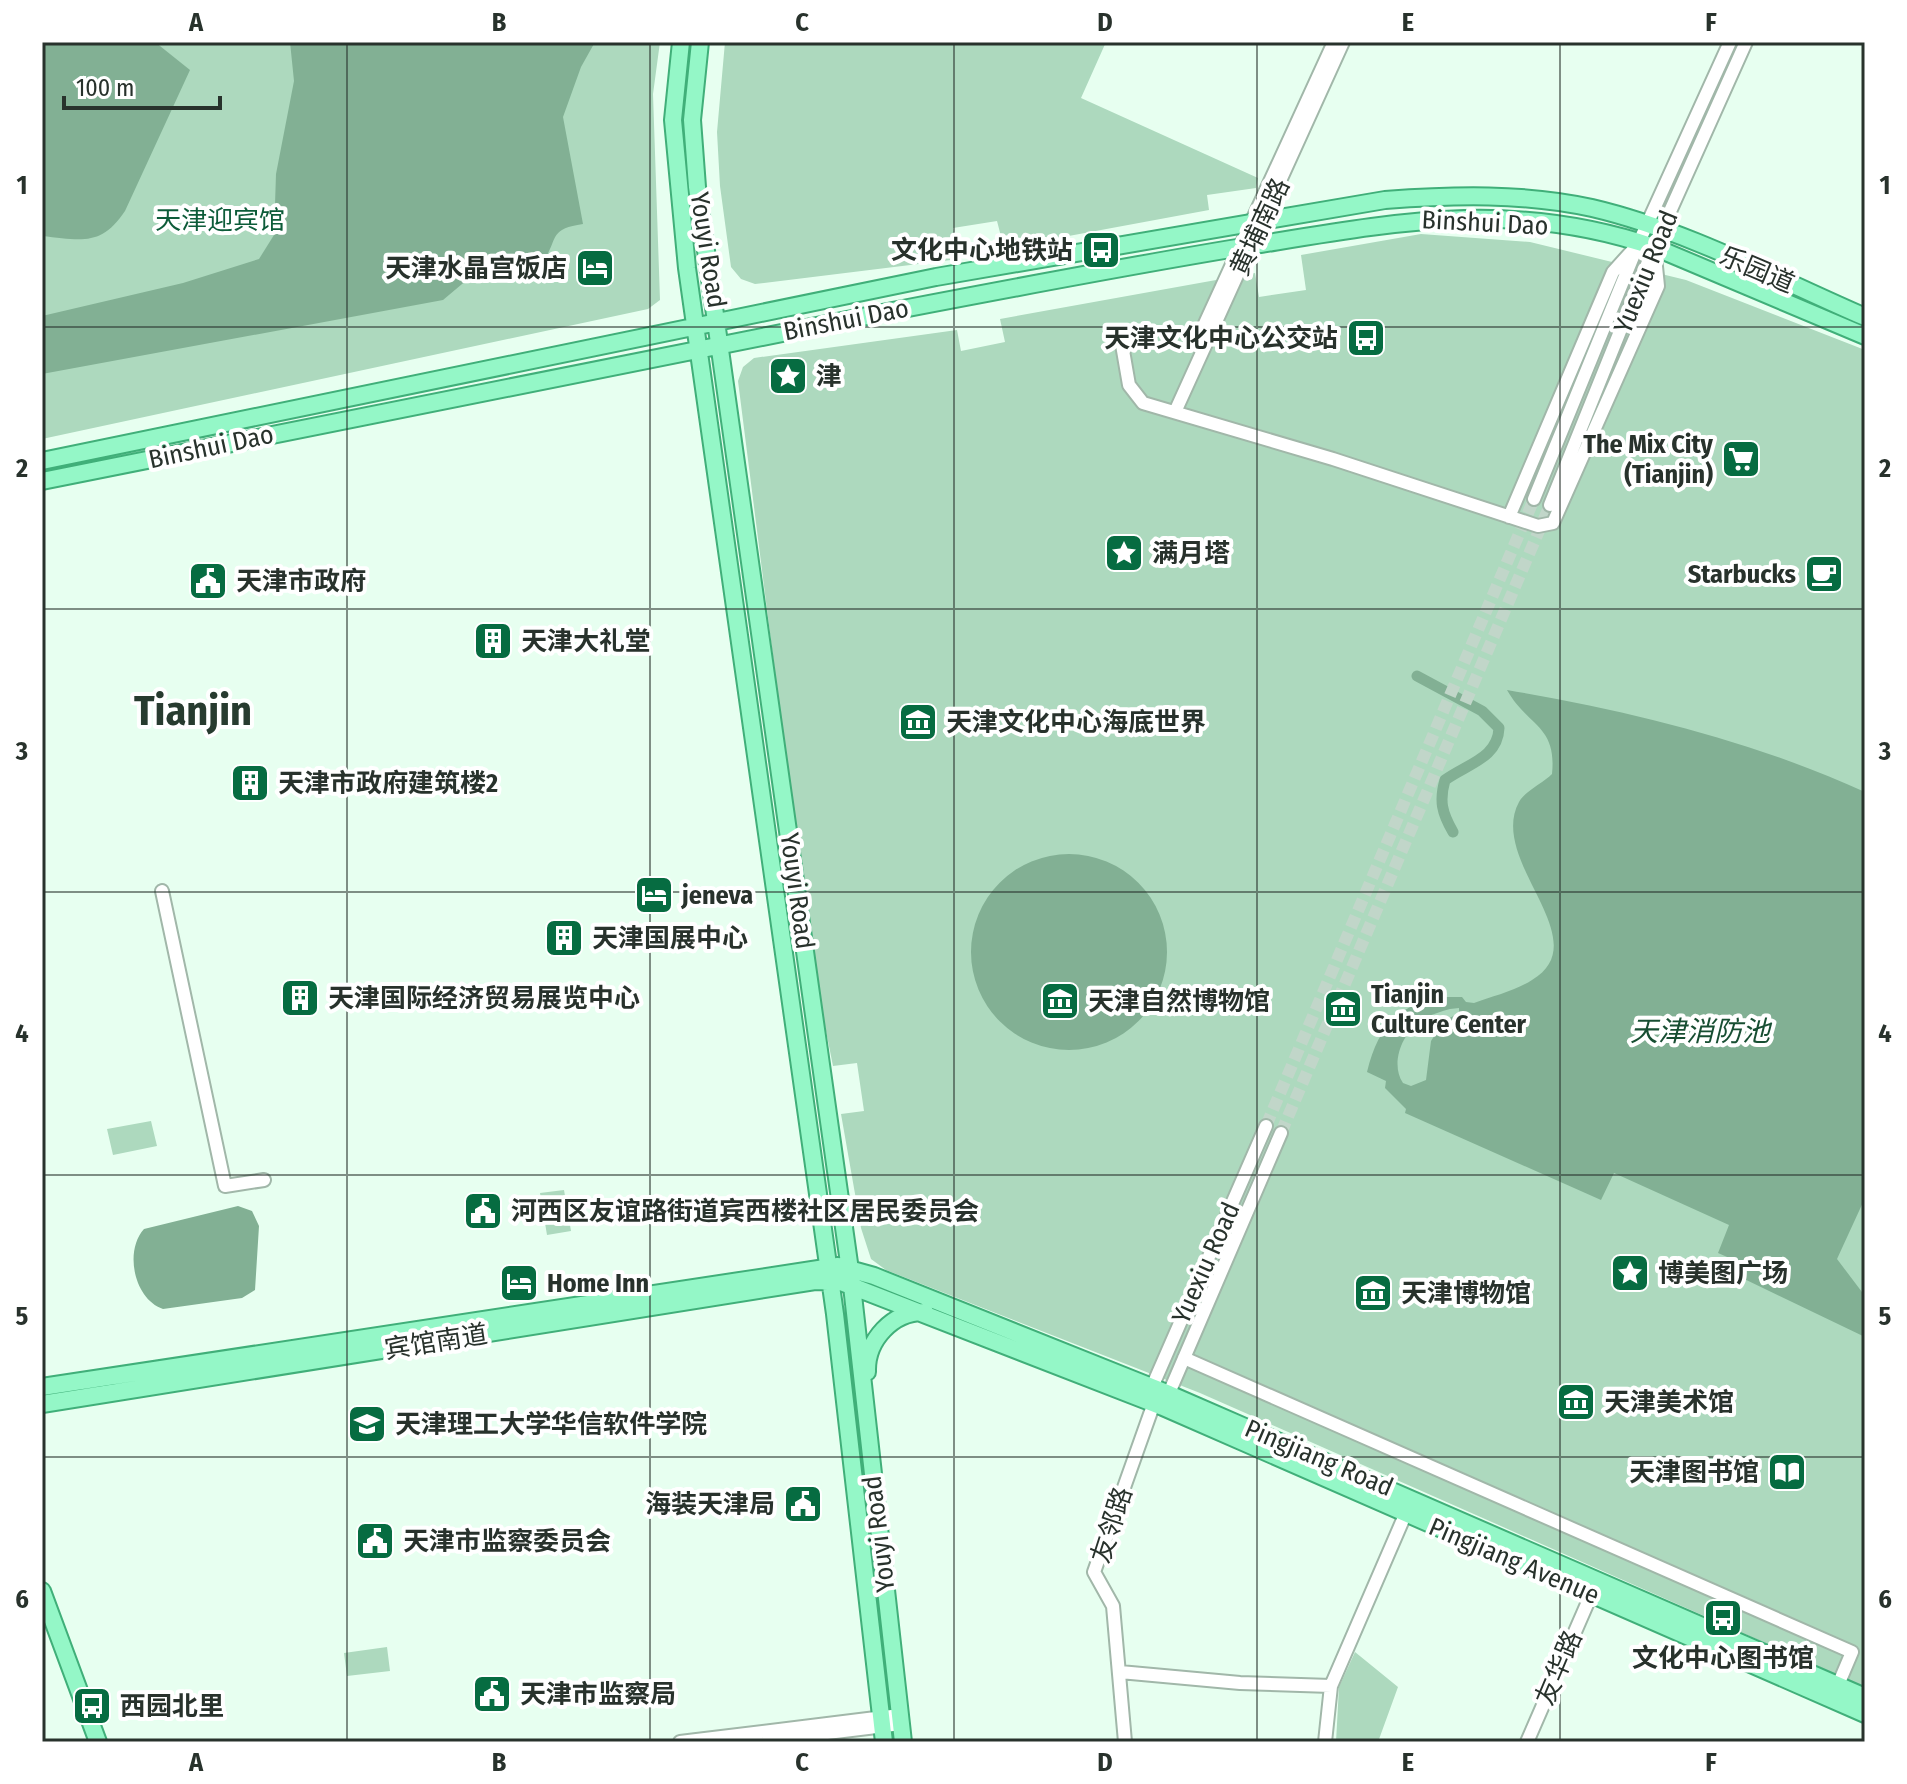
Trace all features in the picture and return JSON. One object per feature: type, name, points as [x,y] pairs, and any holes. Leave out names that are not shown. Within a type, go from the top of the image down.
[{"type":"main road","name":"Youyi Road","points":[[681,42],[675,87],[675,152],[696,325],[828,1273],[883,1729]]},
{"type":"main road","name":"Youyi Road","points":[[700,42],[693,97],[693,141],[850,1276],[903,1742]]},
{"type":"main road","name":"Binshui Dao","points":[[42,461],[936,277],[1385,200],[1471,196],[1574,205],[1655,227]]},
{"type":"main road","name":"Binshui Dao","points":[[42,481],[700,347],[1246,246],[1409,220],[1453,217],[1544,224],[1647,245]]},
{"type":"main road","name":"乐园道","points":[[1655,227],[1865,317]]},
{"type":"main road","name":"乐园道","points":[[1647,245],[1865,336]]},
{"type":"main road","points":[[828,1273],[850,1276],[1157,1398]]},
{"type":"main road","name":"宾馆南道","points":[[42,1387],[828,1273]]},
{"type":"main road","name":"宾馆南道","points":[[42,1404],[828,1273]]},
{"type":"main road","points":[[850,1276],[927,1312],[1157,1398]]},
{"type":"main road","points":[[866,1411],[867,1366],[874,1341],[901,1317],[927,1312]]},
{"type":"main road","name":"Pingjiang Avenue","points":[[1157,1398],[1405,1515],[1865,1714]]},
{"type":"main road","name":"Pingjiang Road","points":[[1157,1398],[1865,1697]]},
{"type":"main road","points":[[42,1591],[98,1742]]},
{"type":"main road","points":[[42,1618],[87,1742]]},
{"type":"street","name":"黄埔南路","points":[[1257,224],[1334,42]]},
{"type":"street","name":"黄埔南路","points":[[1172,409],[1343,42]]},
{"type":"street","name":"Yuexiu Road","points":[[1534,499],[1655,227],[1730,42]]},
{"type":"street","name":"Yuexiu Road","points":[[1655,227],[1746,42]]},
{"type":"street","name":"Yuexiu Road","points":[[1550,505],[1647,245]]},
{"type":"street","points":[[1124,338],[1132,392],[1143,403],[1172,409],[1333,459],[1538,526],[1553,523],[1658,286],[1647,245],[1613,272],[1509,516]]},
{"type":"street","points":[[162,891],[225,1186],[264,1180]]},
{"type":"street","name":"Yuexiu Road","points":[[1157,1398],[1266,1126]]},
{"type":"street","name":"Yuexiu Road","points":[[1157,1398],[1184,1358],[1281,1133]]},
{"type":"street","points":[[1184,1358],[1852,1652],[1838,1685]]},
{"type":"street","name":"友邻路","points":[[1125,1742],[1113,1606],[1094,1572],[1157,1398]]},
{"type":"street","points":[[1325,1742],[1331,1686],[1405,1515]]},
{"type":"street","name":"友华路","points":[[1527,1742],[1591,1595]]},
{"type":"street","points":[[1120,1672],[1240,1683],[1331,1686]]},
{"type":"street","points":[[753,1742],[883,1729],[900,1720]]},
{"type":"street","points":[[680,1742],[883,1729]]},
{"type":"green space","name":"天津迎宾馆","points":[[42,42],[660,42],[653,94],[660,300],[648,309],[42,439]]},
{"type":"green space","points":[[725,42],[1106,42],[1081,98],[1258,178],[1256,188],[1207,195],[1209,210],[1004,248],[997,221],[953,228],[959,259],[755,284],[741,279],[731,267],[720,186],[717,132]]},
{"type":"green space","name":"Tianjin Culture Center","points":[[1421,234],[1530,242],[1686,280],[1865,350],[1865,1687],[1200,1393],[886,1270],[871,1259],[861,1228],[841,1114],[864,1111],[857,1063],[833,1066],[811,956],[738,381],[743,367],[754,358],[957,330],[961,351],[1005,342],[1000,319],[1255,273],[1259,297],[1306,290],[1301,255]]},
{"type":"green space","points":[[151,1121],[157,1146],[113,1155],[107,1129]]},
{"type":"green space","points":[[564,1190],[571,1231],[547,1235],[540,1193]]},
{"type":"green space","points":[[387,1647],[390,1671],[347,1676],[344,1653]]},
{"type":"green space","points":[[1355,1652],[1398,1687],[1378,1742],[1336,1742],[1339,1687]]},
{"type":"water","points":[[42,42],[155,42],[190,70],[125,211],[116,223],[98,236],[68,239],[42,236]]},
{"type":"water","points":[[290,42],[595,42],[581,67],[563,117],[583,224],[559,232],[542,263],[468,279],[443,300],[42,374],[42,316],[183,283],[259,259],[274,235],[276,174],[294,81]]},
{"type":"water","name":"天津消防池","points":[[1507,690],[1599,707],[1689,729],[1778,757],[1865,792],[1865,1198],[1837,1259],[1865,1296],[1865,1337],[1736,1275],[1741,1263],[1718,1253],[1729,1225],[1614,1173],[1601,1200],[1405,1113],[1406,1109],[1385,1088],[1386,1081],[1367,1072],[1380,1037],[1402,1012],[1425,1000],[1427,1003],[1446,997],[1462,997],[1466,1002],[1474,1003],[1525,984],[1549,963],[1554,944],[1549,922],[1517,849],[1513,825],[1522,798],[1552,774],[1552,758],[1545,736]],"holes":[[[1459,1008],[1459,1013],[1444,1021],[1431,1041],[1426,1080],[1411,1086],[1403,1083],[1398,1058],[1408,1034],[1427,1017]]]},
{"type":"water","points":[[1069,854],[1107,861],[1124,870],[1138,883],[1151,897],[1160,914],[1167,952],[1160,990],[1151,1007],[1138,1021],[1124,1034],[1107,1043],[1069,1050],[1031,1043],[1014,1034],[1000,1021],[987,1007],[978,990],[971,952],[978,914],[987,897],[1000,883],[1014,870],[1031,861]]},
{"type":"water","points":[[238,1206],[252,1211],[259,1226],[255,1290],[242,1298],[163,1309],[153,1304],[135,1274],[134,1249],[144,1229]]},
{"type":"waterway","points":[[1417,676],[1482,711],[1499,728],[1493,747],[1487,753],[1445,780],[1443,807],[1453,832]]},
{"type":"tunnel","points":[[1266,1126],[1534,499]]},
{"type":"tunnel","points":[[1281,1133],[1550,505]]},
{"type":"place","name":"文化中心地铁站","points":[[1101,250]]},
{"type":"place","name":"天津水晶宫饭店","points":[[595,268]]},
{"type":"place","name":"天津文化中心公交站","points":[[1366,338]]},
{"type":"place","name":"津","points":[[788,376]]},
{"type":"place","name":"The Mix City (Tianjin)","points":[[1741,459]]},
{"type":"place","name":"满月塔","points":[[1124,553]]},
{"type":"place","name":"Starbucks","points":[[1824,574]]},
{"type":"place","name":"天津市政府","points":[[208,581]]},
{"type":"place","name":"天津大礼堂","points":[[493,641]]},
{"type":"place","name":"天津文化中心海底世界","points":[[918,722]]},
{"type":"place","name":"天津市政府建筑楼2","points":[[250,783]]},
{"type":"place","name":"jeneva","points":[[654,895]]},
{"type":"place","name":"天津国展中心","points":[[564,938]]},
{"type":"place","name":"天津国际经济贸易展览中心","points":[[300,998]]},
{"type":"place","name":"天津自然博物馆","points":[[1060,1001]]},
{"type":"place","name":"Tianjin Culture Center","points":[[1343,1009]]},
{"type":"place","name":"河西区友谊路街道宾西楼社区居民委员会","points":[[483,1211]]},
{"type":"place","name":"博美图广场","points":[[1630,1273]]},
{"type":"place","name":"Home Inn","points":[[519,1283]]},
{"type":"place","name":"天津博物馆","points":[[1373,1293]]},
{"type":"place","name":"天津美术馆","points":[[1576,1402]]},
{"type":"place","name":"天津理工大学华信软件学院","points":[[367,1424]]},
{"type":"place","name":"天津图书馆","points":[[1787,1472]]},
{"type":"place","name":"海装天津局","points":[[803,1504]]},
{"type":"place","name":"天津市监察委员会","points":[[375,1541]]},
{"type":"place","name":"文化中心图书馆","points":[[1723,1618]]},
{"type":"place","name":"天津市监察局","points":[[492,1694]]},
{"type":"place","name":"西园北里","points":[[92,1706]]},
{"type":"district","name":"Tianjin","points":[[193,711]]}]
